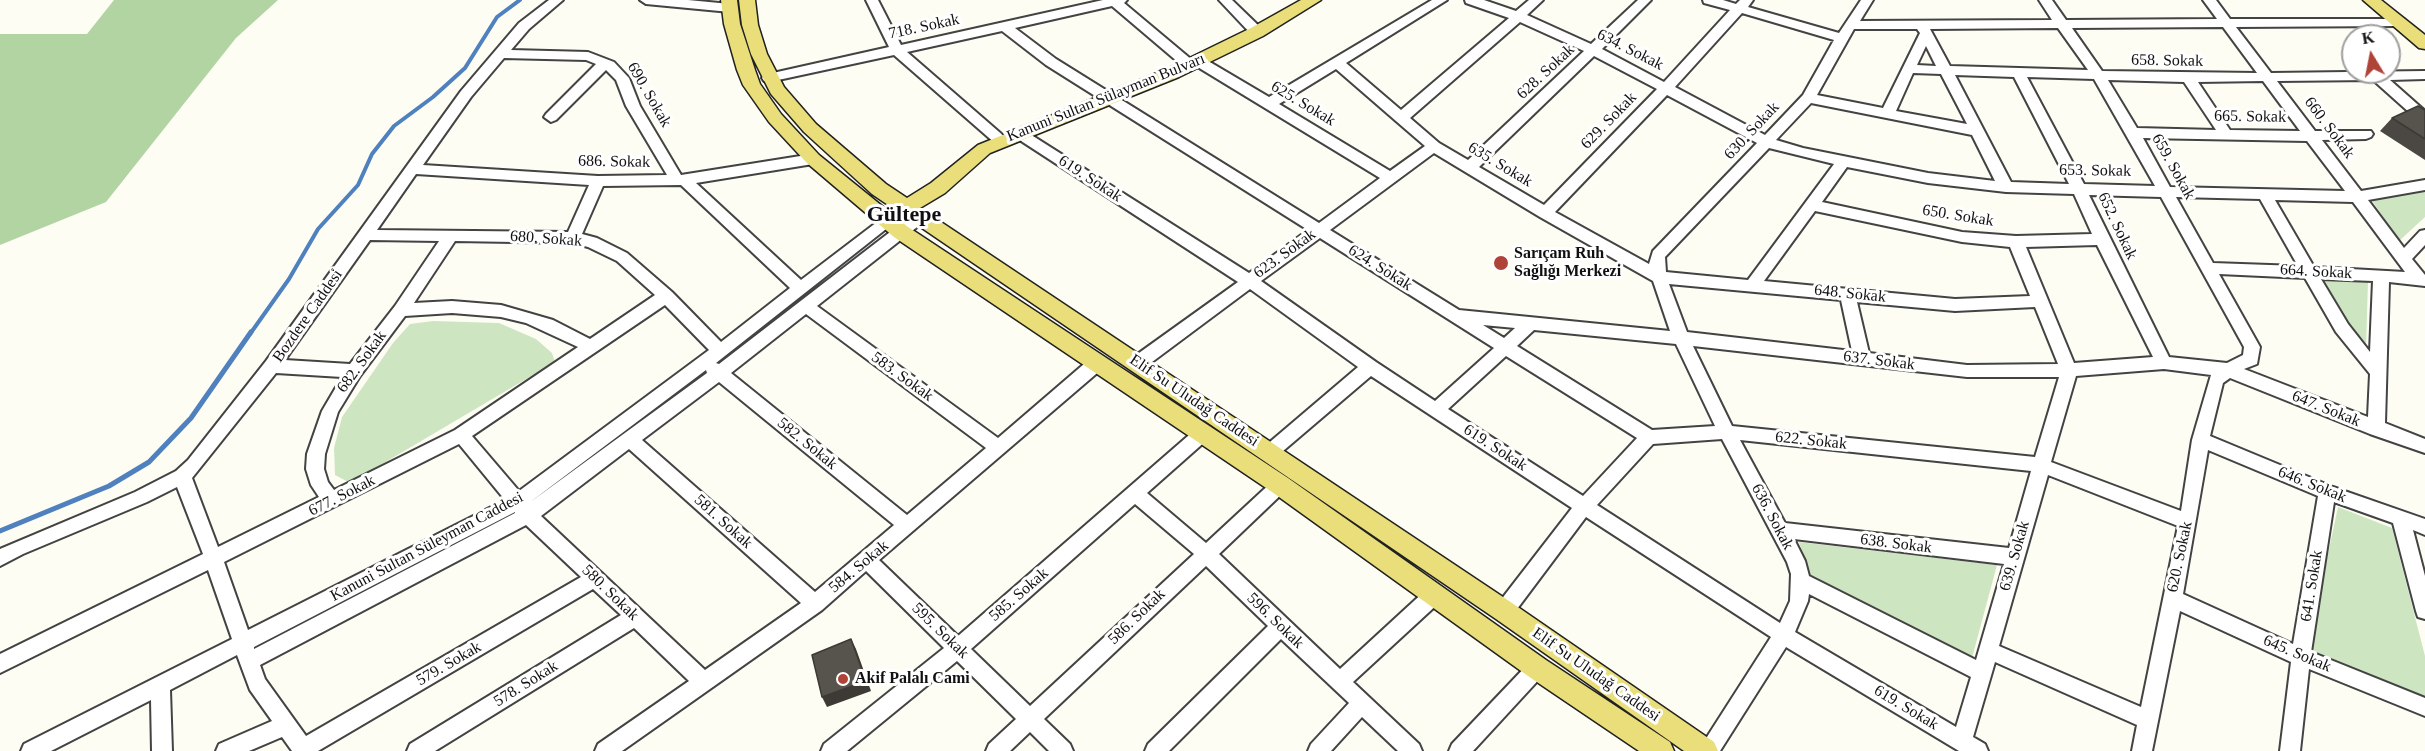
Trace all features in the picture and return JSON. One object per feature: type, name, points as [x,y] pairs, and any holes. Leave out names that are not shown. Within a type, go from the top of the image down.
[{"type":"main road","name":"Elif Su Uludağ Caddesi","points":[[747,0],[750,25],[769,78],[785,101],[810,128],[879,189],[1504,611],[1706,751]]},
{"type":"main road","name":"Kanuni Sultan Sülayman Bulvarı","points":[[914,212],[976,155],[1001,141],[1194,63],[1257,32],[1313,0]]},
{"type":"main road","points":[[2371,0],[2425,44]]},
{"type":"main road","name":"Elif Su Uludağ Caddesi","points":[[729,4],[738,47],[752,85],[775,118],[813,159],[894,226],[1280,485],[1650,748]]},
{"type":"street","name":"Bozdere Caddesi","points":[[0,558],[17,548],[131,502],[182,476],[210,447],[272,366],[452,112],[498,54],[524,26],[557,0]]},
{"type":"street","points":[[646,0],[729,4]]},
{"type":"street","points":[[872,0],[897,50],[1001,141]]},
{"type":"street","points":[[1225,0],[1257,32]]},
{"type":"street","points":[[1268,104],[1442,0]]},
{"type":"street","name":"634. Sokak","points":[[1472,0],[1520,16],[1594,50],[1767,142]]},
{"type":"street","points":[[1401,118],[1537,0]]},
{"type":"street","name":"628. Sokak","points":[[1470,167],[1645,0]]},
{"type":"street","points":[[1709,0],[1744,5],[1842,38]]},
{"type":"street","name":"630. Sokak","points":[[1659,277],[1656,262],[1658,255],[1808,98],[1842,38],[1867,0]]},
{"type":"street","name":"659. Sokak","points":[[2045,0],[2099,76],[2166,191],[2252,347],[2251,359],[2228,370]]},
{"type":"street","name":"660. Sokak","points":[[2210,0],[2403,258],[2422,280]]},
{"type":"street","name":"718. Sokak","points":[[769,78],[1117,1]]},
{"type":"street","name":"625. Sokak","points":[[1117,1],[1194,63],[1390,177]]},
{"type":"street","name":"629. Sokak","points":[[1545,213],[1744,5]]},
{"type":"street","points":[[1851,25],[1924,29],[2062,24],[2399,22]]},
{"type":"street","name":"624. Sokak","points":[[1004,26],[1051,62],[1649,437]]},
{"type":"street","points":[[1887,114],[1909,69],[1924,29]]},
{"type":"street","points":[[1924,29],[2006,187]]},
{"type":"street","name":"690. Sokak","points":[[498,54],[588,56],[605,63],[622,78],[633,106],[681,180],[800,288]]},
{"type":"street","points":[[551,117],[605,63]]},
{"type":"street","name":"635. Sokak","points":[[1338,63],[1434,146],[1545,213],[1659,277]]},
{"type":"street","name":"658. Sokak","points":[[1909,69],[2188,78],[2341,76]]},
{"type":"street","name":"652. Sokak","points":[[2019,74],[2079,188],[2164,363]]},
{"type":"street","name":"658. Sokak","points":[[2401,76],[2425,75]]},
{"type":"street","points":[[2188,78],[2226,134]]},
{"type":"street","points":[[2387,84],[2425,119]]},
{"type":"street","points":[[1808,98],[1976,131]]},
{"type":"street","name":"665. Sokak","points":[[2133,133],[2312,136],[2366,134]]},
{"type":"street","name":"619. Sokak","points":[[1020,134],[1249,280],[1370,367],[1783,635],[1970,746]]},
{"type":"street","name":"653. Sokak","points":[[1767,142],[1802,153],[1948,181],[2006,187],[2358,197],[2425,185]]},
{"type":"street","name":"623. Sokak","points":[[1138,363],[1434,146]]},
{"type":"street","name":"686. Sokak","points":[[412,169],[598,181],[681,180],[813,159]]},
{"type":"street","points":[[1753,284],[1844,161]]},
{"type":"street","points":[[573,238],[598,181]]},
{"type":"street","points":[[2264,194],[2342,328],[2378,373]]},
{"type":"street","name":"650. Sokak","points":[[1811,205],[1949,235],[2016,242],[2102,239]]},
{"type":"street","points":[[248,662],[523,509],[631,440],[713,367],[806,306],[894,226],[914,212]]},
{"type":"street","name":"Kanuni Sultan Süleyman Caddesi","points":[[31,751],[65,742],[160,686],[243,643],[523,509],[713,367],[720,351],[800,288],[894,226]]},
{"type":"street","name":"680. Sokak","points":[[367,235],[573,238],[592,242],[622,257],[666,296],[720,351]]},
{"type":"street","name":"682. Sokak","points":[[332,501],[320,486],[315,469],[316,454],[330,411],[354,371],[401,310],[451,235]]},
{"type":"street","points":[[2403,258],[2425,235]]},
{"type":"street","points":[[2016,242],[2069,370]]},
{"type":"street","name":"664. Sokak","points":[[2207,268],[2422,280]]},
{"type":"street","points":[[2376,429],[2381,276]]},
{"type":"street","name":"648. Sokak","points":[[1659,277],[1753,284],[1955,305],[2041,301]]},
{"type":"street","name":"636. Sokak","points":[[1659,277],[1681,338],[1727,432],[1796,561],[1800,580],[1796,612],[1706,751]]},
{"type":"street","points":[[1847,294],[1862,359]]},
{"type":"street","name":"677. Sokak","points":[[0,664],[214,560],[460,435],[666,296]]},
{"type":"street","name":"583. Sokak","points":[[806,306],[999,448]]},
{"type":"street","points":[[401,310],[469,307],[501,311],[547,324],[591,347]]},
{"type":"street","name":"637. Sokak","points":[[1456,316],[1681,338],[1967,371],[2005,373],[2164,363],[2228,370]]},
{"type":"street","points":[[1436,410],[1531,323]]},
{"type":"street","name":"584. Sokak","points":[[605,751],[815,604],[1097,363]]},
{"type":"street","points":[[272,366],[354,371]]},
{"type":"street","name":"582. Sokak","points":[[713,367],[908,526]]},
{"type":"street","points":[[1270,452],[1370,367]]},
{"type":"street","name":"639. Sokak","points":[[1970,746],[1988,650],[2069,370]]},
{"type":"street","name":"647. Sokak","points":[[2228,370],[2425,446]]},
{"type":"street","name":"620. Sokak","points":[[2142,751],[2188,522],[2201,440],[2216,380],[2228,370]]},
{"type":"street","name":"622. Sokak","points":[[1649,437],[1727,432],[2041,465],[2188,522]]},
{"type":"street","name":"585. Sokak","points":[[831,751],[958,648],[1202,434]]},
{"type":"street","name":"580. Sokak","points":[[460,435],[523,509],[705,683]]},
{"type":"street","points":[[1504,611],[1584,506],[1649,437]]},
{"type":"street","name":"581. Sokak","points":[[631,440],[815,604]]},
{"type":"street","name":"646. Sokak","points":[[2201,440],[2327,492],[2425,527]]},
{"type":"street","points":[[182,476],[257,684],[304,750]]},
{"type":"street","name":"586. Sokak","points":[[996,751],[1280,485]]},
{"type":"street","name":"641. Sokak","points":[[2290,751],[2301,657],[2327,492]]},
{"type":"street","name":"596. Sokak","points":[[1136,494],[1205,553],[1412,751]]},
{"type":"street","points":[[2401,519],[2425,611]]},
{"type":"street","name":"638. Sokak","points":[[1779,530],[2014,557]]},
{"type":"street","name":"595. Sokak","points":[[868,561],[1063,751]]},
{"type":"street","name":"579. Sokak","points":[[304,750],[596,578]]},
{"type":"street","points":[[1800,580],[1982,674]]},
{"type":"street","points":[[1340,681],[1434,595]]},
{"type":"street","name":"645. Sokak","points":[[2171,598],[2301,657],[2425,707]]},
{"type":"street","name":"578. Sokak","points":[[417,751],[635,617]]},
{"type":"street","points":[[1155,751],[1281,626]]},
{"type":"street","points":[[1988,650],[2148,720]]},
{"type":"street","points":[[1459,751],[1537,668]]},
{"type":"street","points":[[160,686],[162,751]]},
{"type":"street","points":[[1318,751],[1363,702]]},
{"type":"street","points":[[226,751],[286,725]]},
{"type":"green space","points":[[114,0],[278,0],[236,38],[106,202],[0,245],[0,34],[87,34]]},
{"type":"green space","points":[[2425,189],[2425,217],[2399,241],[2371,199]]},
{"type":"green space","points":[[2322,278],[2368,281],[2366,349],[2349,327]]},
{"type":"green space","points":[[433,321],[499,323],[536,339],[552,353],[555,362],[350,483],[335,475],[334,448],[342,417],[393,343],[410,324]]},
{"type":"green space","points":[[2338,507],[2392,528],[2425,656],[2425,698],[2307,652]]},
{"type":"green space","points":[[1799,542],[1997,565],[1972,658],[1811,578]]},
{"type":"building","points":[[2418,106],[2425,110],[2425,139],[2392,118]]},
{"type":"building","name":"Akif Palalı Cami","points":[[851,639],[866,681],[822,697],[812,655]]},
{"type":"waterway","points":[[250,334],[289,279],[318,229],[358,185],[372,154],[394,126],[433,97],[465,68],[497,17],[520,0]]},
{"type":"waterway","points":[[0,531],[109,486],[149,462],[191,418],[251,332]]},
{"type":"place","name":"Sarıçam Ruh Sağlığı Merkezi","points":[[1501,263]]},
{"type":"place","name":"Akif Palalı Cami","points":[[843,679]]},
{"type":"district","name":"Gültepe","points":[[904,215]]}]
